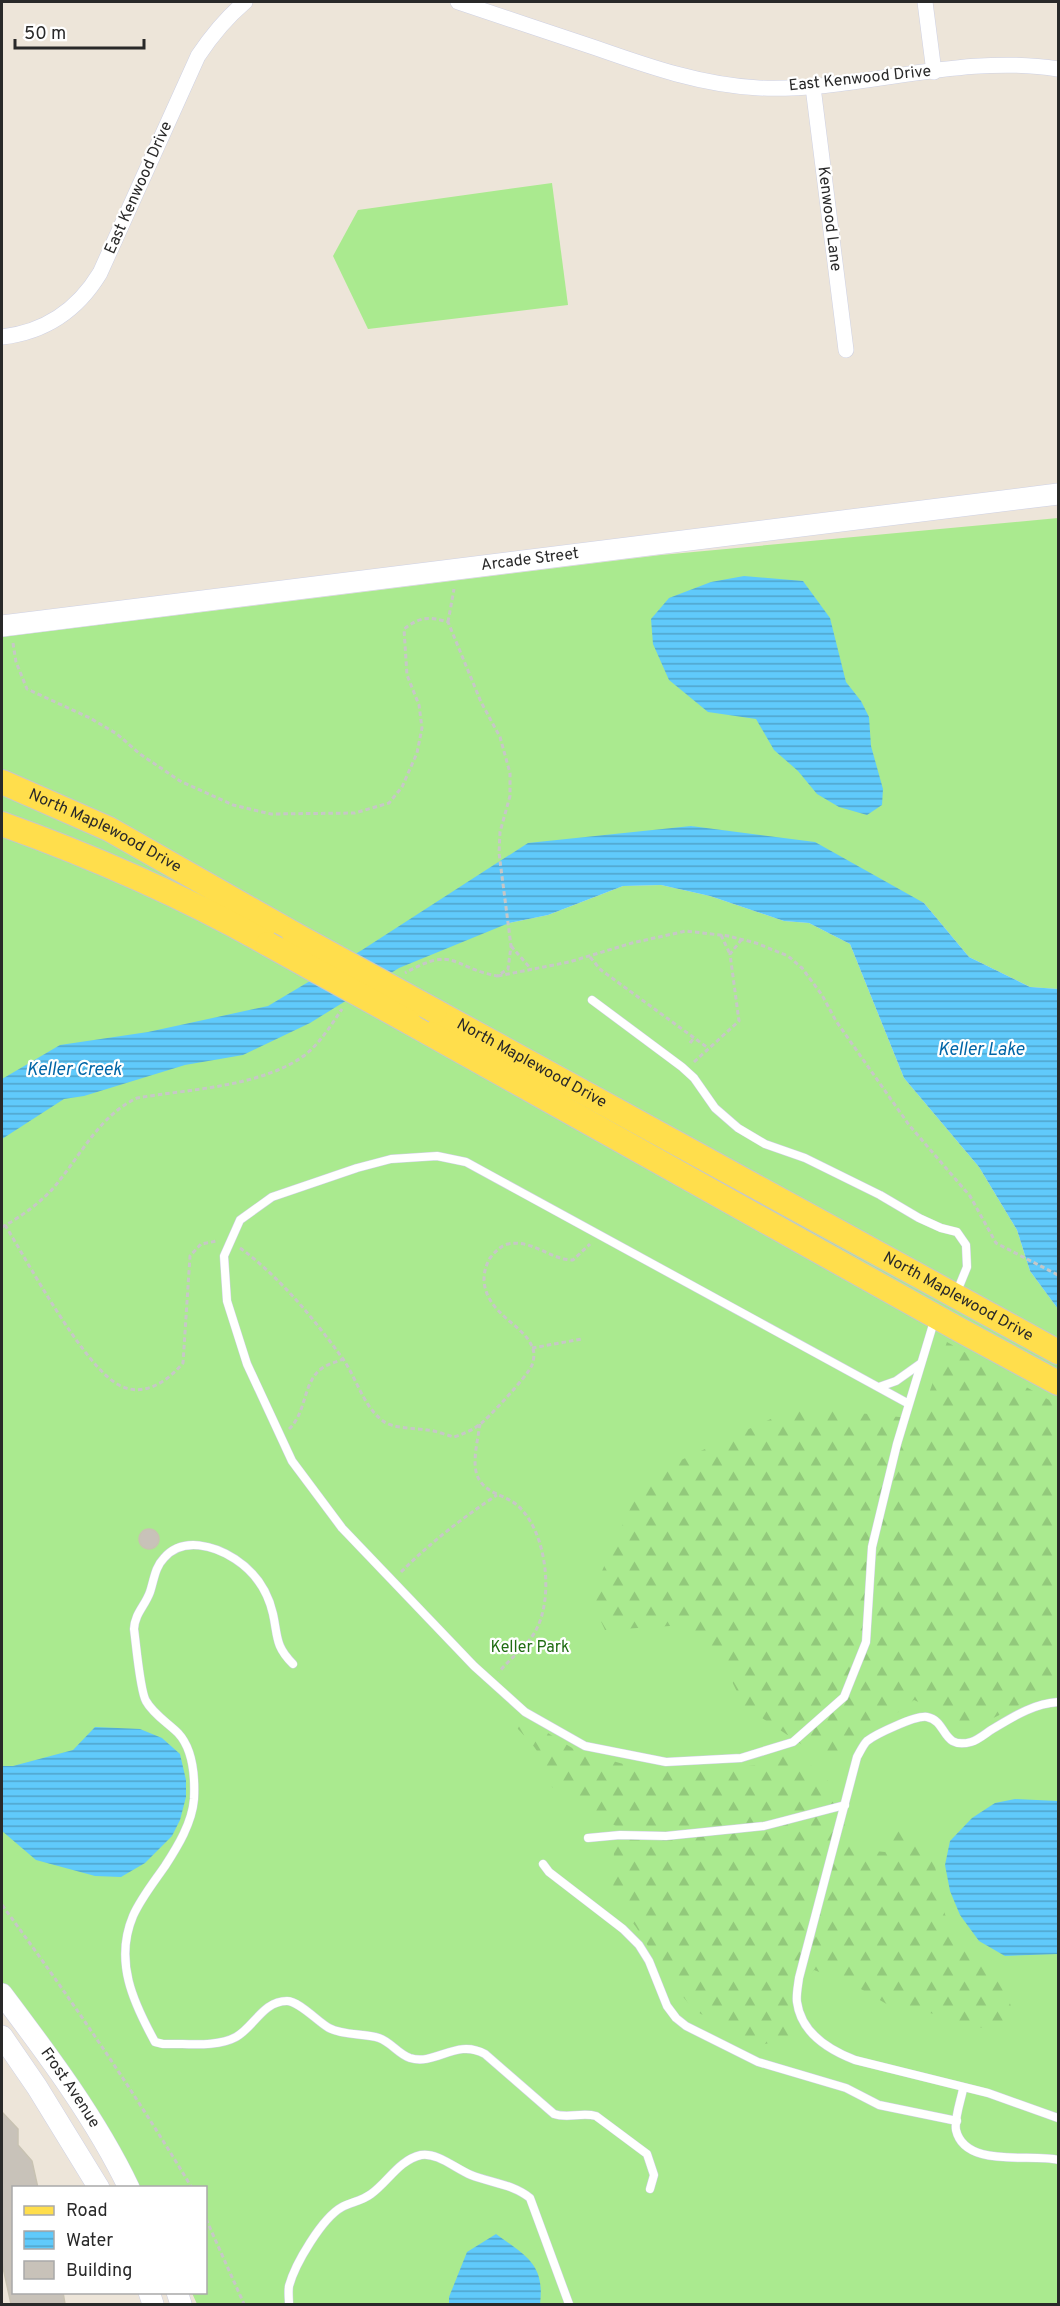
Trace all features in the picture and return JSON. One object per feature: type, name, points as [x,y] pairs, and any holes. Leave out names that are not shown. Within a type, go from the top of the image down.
[{"type":"main road","name":"North Maplewood Drive","points":[[2,782],[109,829],[294,934],[1059,1352]]},
{"type":"main road","name":"North Maplewood Drive","points":[[2,824],[139,877],[207,910],[936,1317],[1059,1383]]},
{"type":"street","name":"East Kenwood Drive","points":[[2,338],[32,332],[49,324],[72,308],[92,287],[198,56],[228,16],[245,2]]},
{"type":"street","name":"East Kenwood Drive","points":[[458,2],[672,74],[716,83],[759,88],[813,87],[1012,64],[1059,69]]},
{"type":"street","points":[[925,2],[934,72]]},
{"type":"street","name":"Kenwood Lane","points":[[813,87],[846,350]]},
{"type":"street","name":"Arcade Street","points":[[7,631],[1059,494]]},
{"type":"street","name":"Frost Avenue","points":[[2,1994],[59,2073],[98,2133],[128,2186]]},
{"type":"street","name":"Frost Avenue","points":[[2,2036],[37,2087],[98,2186]]},
{"type":"lane","points":[[592,1000],[686,1070],[715,1108],[738,1128],[765,1144],[805,1158],[880,1195],[919,1218],[957,1232],[966,1245],[967,1267],[955,1296]]},
{"type":"lane","points":[[909,1404],[466,1162],[437,1156],[392,1159],[357,1168],[272,1197],[240,1220],[224,1256],[226,1301],[247,1364],[292,1461],[342,1528],[492,1682],[525,1712],[585,1746],[666,1762],[741,1758],[793,1742],[844,1697],[866,1642],[872,1547],[897,1444],[936,1317]]},
{"type":"lane","points":[[879,1387],[908,1374],[922,1363]]},
{"type":"lane","points":[[293,1664],[281,1652],[268,1597],[256,1576],[249,1570],[235,1559],[209,1547],[191,1544],[177,1548],[164,1558],[155,1573],[149,1594],[135,1617],[134,1629],[145,1699],[152,1710],[180,1735],[189,1753],[193,1771],[194,1800],[178,1846],[133,1916],[127,1939],[125,1963],[128,1983],[155,2042],[163,2044],[220,2043],[235,2037],[269,2007],[288,2001],[295,2002],[332,2029],[380,2038],[407,2057],[418,2059],[465,2048],[475,2048],[485,2054],[554,2114],[564,2117],[587,2114],[596,2116],[647,2154],[654,2175],[650,2189]]},
{"type":"lane","points":[[1059,1702],[1027,1709],[972,1742],[957,1743],[946,1737],[939,1724],[927,1717],[912,1718],[867,1742],[857,1757],[799,1978],[797,2001],[802,2021],[834,2052],[855,2060],[1012,2100],[1051,2117],[1059,2118]]},
{"type":"lane","points":[[588,1838],[620,1835],[666,1836],[764,1826],[845,1804]]},
{"type":"lane","points":[[543,1864],[549,1872],[623,1929],[639,1945],[650,1961],[667,2006],[675,2018],[686,2026],[752,2059],[846,2088],[879,2105],[957,2121]]},
{"type":"lane","points":[[963,2089],[956,2129],[960,2140],[972,2149],[988,2156],[1059,2160]]},
{"type":"lane","points":[[289,2304],[289,2288],[293,2276],[318,2229],[330,2216],[342,2207],[372,2194],[410,2160],[421,2155],[431,2155],[472,2175],[521,2191],[530,2198],[569,2304]]},
{"type":"path","points":[[455,584],[448,622],[481,702],[500,737],[510,773],[510,796],[500,832],[499,854],[509,937],[512,946],[531,969]]},
{"type":"path","points":[[7,631],[27,689],[90,718],[117,734],[140,754],[180,781],[233,805],[253,811],[271,814],[355,813],[389,803],[402,787],[417,753],[422,728],[419,705],[407,675],[404,629],[416,621],[433,617],[448,622]]},
{"type":"path","points":[[405,973],[434,959],[445,958],[455,960],[482,974],[497,976],[590,957],[666,934],[686,931],[742,939],[788,956],[802,968],[909,1125],[970,1196],[996,1243],[1059,1275]]},
{"type":"path","points":[[686,1070],[739,1021],[730,954],[721,935]]},
{"type":"path","points":[[730,954],[742,939]]},
{"type":"path","points":[[497,976],[508,969],[512,946]]},
{"type":"path","points":[[590,957],[601,970],[708,1048]]},
{"type":"path","points":[[2,1227],[59,1183],[85,1144],[106,1120],[127,1103],[138,1098],[233,1085],[279,1069],[304,1055],[318,1042],[343,1007]]},
{"type":"path","points":[[690,1043],[694,1038]]},
{"type":"path","points":[[492,1682],[534,1634],[542,1616],[546,1589],[543,1558],[528,1517],[516,1503],[487,1488],[477,1475],[477,1442],[480,1424],[516,1387],[531,1367],[534,1354],[524,1335],[492,1304],[487,1295],[484,1276],[487,1263],[495,1251],[509,1244],[540,1248],[563,1261],[573,1260],[583,1248],[601,1236]]},
{"type":"path","points":[[532,1348],[582,1339]]},
{"type":"path","points":[[281,1437],[301,1414],[308,1386],[315,1375],[324,1367],[343,1359]]},
{"type":"path","points":[[392,1580],[434,1541],[497,1495]]},
{"type":"path","points":[[2,1905],[71,2000],[191,2186]]},
{"type":"path","points":[[207,2221],[244,2304]]},
{"type":"green space","points":[[552,183],[568,305],[368,329],[333,256],[358,210]]},
{"type":"green space","name":"Keller Park","points":[[1058,518],[1058,989],[1030,987],[969,957],[924,903],[691,826],[509,923],[548,915],[623,886],[661,885],[710,896],[784,921],[809,923],[850,944],[904,1078],[979,1167],[1017,1230],[1030,1271],[1058,1309],[1058,2304],[197,2304],[192,2294],[207,2294],[207,2186],[137,2186],[2,1987],[2,637],[661,555]]},
{"type":"green space","points":[[947,1342],[1058,1405],[1058,1686],[963,1733],[948,1715],[914,1700],[831,1764],[744,1706],[719,1655],[686,1625],[605,1630],[590,1598],[644,1477],[797,1407],[920,1419]]},
{"type":"green space","points":[[522,1717],[577,1751],[634,1767],[713,1769],[760,1765],[784,1753],[813,1767],[823,1775],[836,1795],[848,1838],[865,1850],[885,1852],[888,1831],[897,1828],[915,1839],[935,1864],[939,1898],[949,1925],[977,1948],[1005,1990],[1015,2017],[1003,2031],[971,2026],[935,2014],[890,2006],[854,1985],[814,1970],[791,2000],[790,2038],[757,2046],[694,2010],[670,1981],[636,1927],[613,1897],[614,1846],[619,1828],[547,1784],[538,1753],[517,1728]]},
{"type":"water","points":[[744,576],[803,581],[830,618],[846,682],[861,701],[869,717],[871,746],[883,789],[882,805],[867,815],[839,807],[817,794],[798,771],[774,750],[756,719],[708,712],[669,680],[653,644],[651,619],[669,598],[711,582]]},
{"type":"water","name":"Keller Lake","points":[[691,826],[815,842],[924,903],[969,957],[1030,987],[1058,989],[1058,1309],[1030,1271],[1017,1230],[979,1167],[904,1078],[850,944],[809,923],[784,921],[710,896],[661,885],[623,886],[548,915],[509,923],[399,968],[310,1023],[243,1055],[185,1065],[84,1096],[64,1099],[2,1139],[2,1079],[60,1045],[148,1032],[268,1006],[362,950],[528,843]]},
{"type":"water","points":[[95,1727],[140,1729],[162,1738],[180,1754],[186,1780],[186,1797],[180,1820],[172,1836],[145,1863],[121,1877],[95,1876],[36,1860],[2,1831],[2,1766],[13,1766],[73,1750]]},
{"type":"water","points":[[1015,1799],[1058,1801],[1058,1954],[1005,1956],[979,1941],[960,1915],[950,1891],[945,1865],[950,1841],[972,1818],[995,1803]]},
{"type":"water","points":[[496,2234],[531,2262],[539,2279],[540,2304],[449,2304],[449,2297],[467,2252]]},
{"type":"building","points":[[149,1529],[156,1532],[159,1539],[156,1546],[149,1549],[142,1546],[139,1539],[142,1532]]},
{"type":"building","points":[[2,2112],[18,2129],[18,2145],[32,2161],[38,2186],[12,2186],[12,2294],[63,2294],[65,2304],[11,2304],[2,2263]]},
{"type":"water label","name":"Keller Creek","points":[[74,1070]]}]
